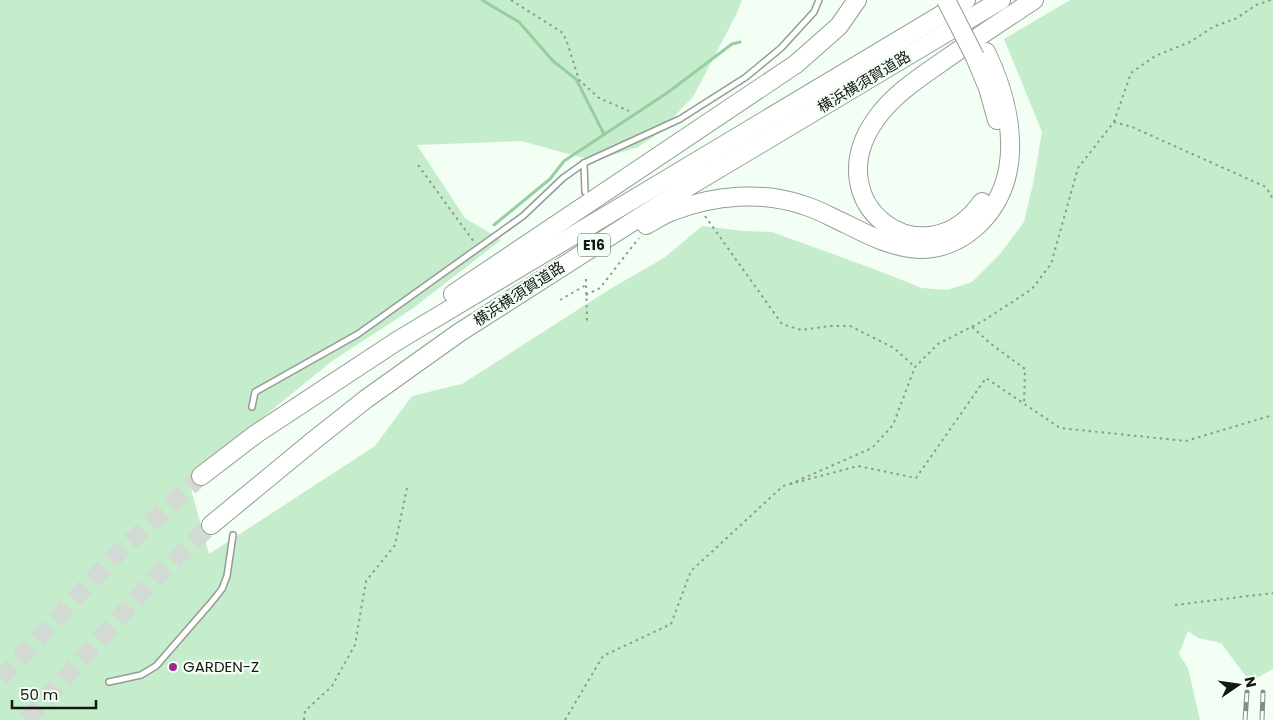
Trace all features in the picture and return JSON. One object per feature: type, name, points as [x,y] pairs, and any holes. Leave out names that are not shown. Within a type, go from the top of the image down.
[{"type":"highway","points":[[313,395],[500,262],[796,64],[834,31],[857,0]]},
{"type":"highway","points":[[390,382],[640,228],[672,211],[696,204],[739,197],[775,198],[804,205],[873,237],[908,248],[932,248],[958,240],[972,231],[994,206],[1003,188],[1010,155],[1009,122],[1006,106],[994,70],[980,54],[946,0]]},
{"type":"highway","points":[[959,0],[980,54],[993,102],[998,132],[997,161],[990,189],[970,217],[946,232],[923,236],[901,232],[879,219],[861,193],[858,163],[863,142],[869,130],[883,110],[905,89],[951,56],[1034,0]]},
{"type":"highway","name":"横浜横須賀道路","points":[[202,476],[256,434],[313,395],[477,292],[966,0]]},
{"type":"highway","name":"横浜横須賀道路","points":[[211,525],[313,440],[390,382],[468,327],[636,219],[1001,0]]},
{"type":"lane","points":[[252,407],[255,392],[358,334],[523,216],[563,178],[584,163],[680,119],[746,77],[781,48],[814,12],[819,0]]},
{"type":"lane","points":[[584,163],[585,192]]},
{"type":"lane","points":[[109,682],[141,675],[156,666],[210,604],[222,589],[227,576],[233,535]]},
{"type":"path","points":[[512,0],[562,33],[568,44],[579,80],[599,98],[629,111]]},
{"type":"path","points":[[565,720],[603,656],[671,624],[691,571],[783,486],[872,448],[894,425],[915,368],[938,344],[972,327],[1032,289],[1051,264],[1078,168],[1114,122],[1131,72],[1156,56],[1190,42],[1213,28],[1237,18],[1256,5],[1271,0]]},
{"type":"path","points":[[1114,122],[1132,127],[1266,187],[1273,199]]},
{"type":"path","points":[[418,165],[479,248]]},
{"type":"path","points":[[704,215],[782,324],[801,330],[830,326],[850,326],[894,348],[915,368]]},
{"type":"path","points":[[586,295],[596,292],[600,288],[642,234]]},
{"type":"path","points":[[586,279],[587,322]]},
{"type":"path","points":[[560,300],[586,285]]},
{"type":"path","points":[[972,327],[991,344],[1025,369],[1024,404]]},
{"type":"path","points":[[783,486],[858,466],[916,478],[986,378],[1060,428],[1186,441],[1273,415]]},
{"type":"path","points":[[304,720],[304,711],[332,686],[354,645],[362,614],[366,581],[395,545],[406,488]]},
{"type":"path","points":[[1175,605],[1273,593]]},
{"type":"green space","points":[[0,0],[742,0],[693,97],[656,135],[638,147],[594,161],[521,141],[417,145],[465,218],[501,240],[412,309],[332,361],[188,478],[209,554],[375,446],[412,396],[462,384],[610,289],[664,258],[702,226],[772,232],[922,288],[947,290],[972,282],[1000,254],[1024,222],[1042,132],[1004,39],[1070,0],[1273,0],[1273,669],[1250,682],[1221,643],[1198,638],[1188,631],[1179,654],[1188,668],[1200,720],[0,720]]},
{"type":"waterway","points":[[482,0],[519,22],[553,61],[576,79],[604,134]]},
{"type":"waterway","points":[[494,225],[550,179],[564,161],[667,93],[732,44],[740,42]]},
{"type":"tunnel","points":[[0,679],[114,557],[201,476]]},
{"type":"tunnel","points":[[27,720],[154,579],[211,525]]},
{"type":"railway","points":[[1245,720],[1247,692]]},
{"type":"railway","points":[[1262,720],[1263,692]]},
{"type":"place","name":"GARDEN-Z","points":[[173,667]]}]
